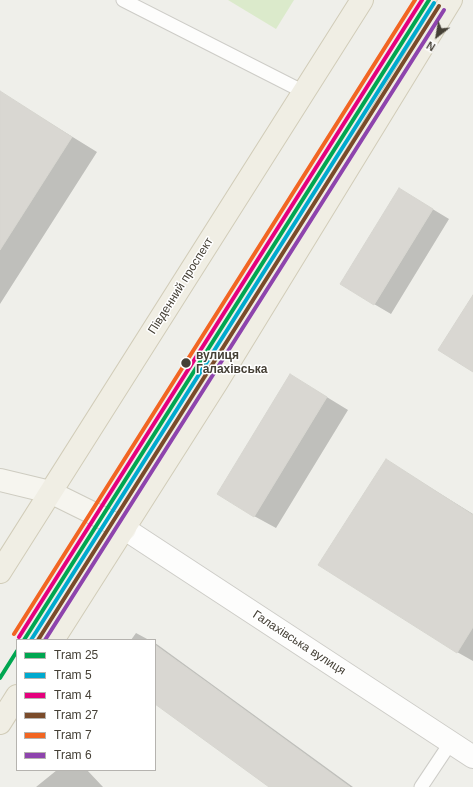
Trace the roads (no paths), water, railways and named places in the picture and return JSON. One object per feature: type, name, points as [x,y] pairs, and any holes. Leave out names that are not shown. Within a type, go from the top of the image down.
[{"type":"main road","name":"Південний проспект","points":[[0,572],[362,0]]},
{"type":"main road","points":[[54,639],[125,529],[451,0]]},
{"type":"main road","points":[[0,480],[50,492],[125,529]]},
{"type":"main road","points":[[0,723],[16,698]]},
{"type":"street","name":"Галахівська вулиця","points":[[125,529],[473,757]]},
{"type":"lane","points":[[124,0],[304,92]]},
{"type":"lane","points":[[421,787],[451,742]]},
{"type":"tram line","name":"7","points":[[14,634],[415,0]]},
{"type":"tram line","name":"4","points":[[19,637],[422,0]]},
{"type":"tram line","name":"25","points":[[25,639],[429,0]]},
{"type":"tram line","name":"5","points":[[32,639],[434,3]]},
{"type":"tram line","name":"27","points":[[39,639],[439,6]]},
{"type":"tram line","name":"6","points":[[46,639],[444,10]]},
{"type":"tram line","name":"25","points":[[0,678],[16,653]]},
{"type":"place","name":"вулиця Галахівська","points":[[186,363]]}]
